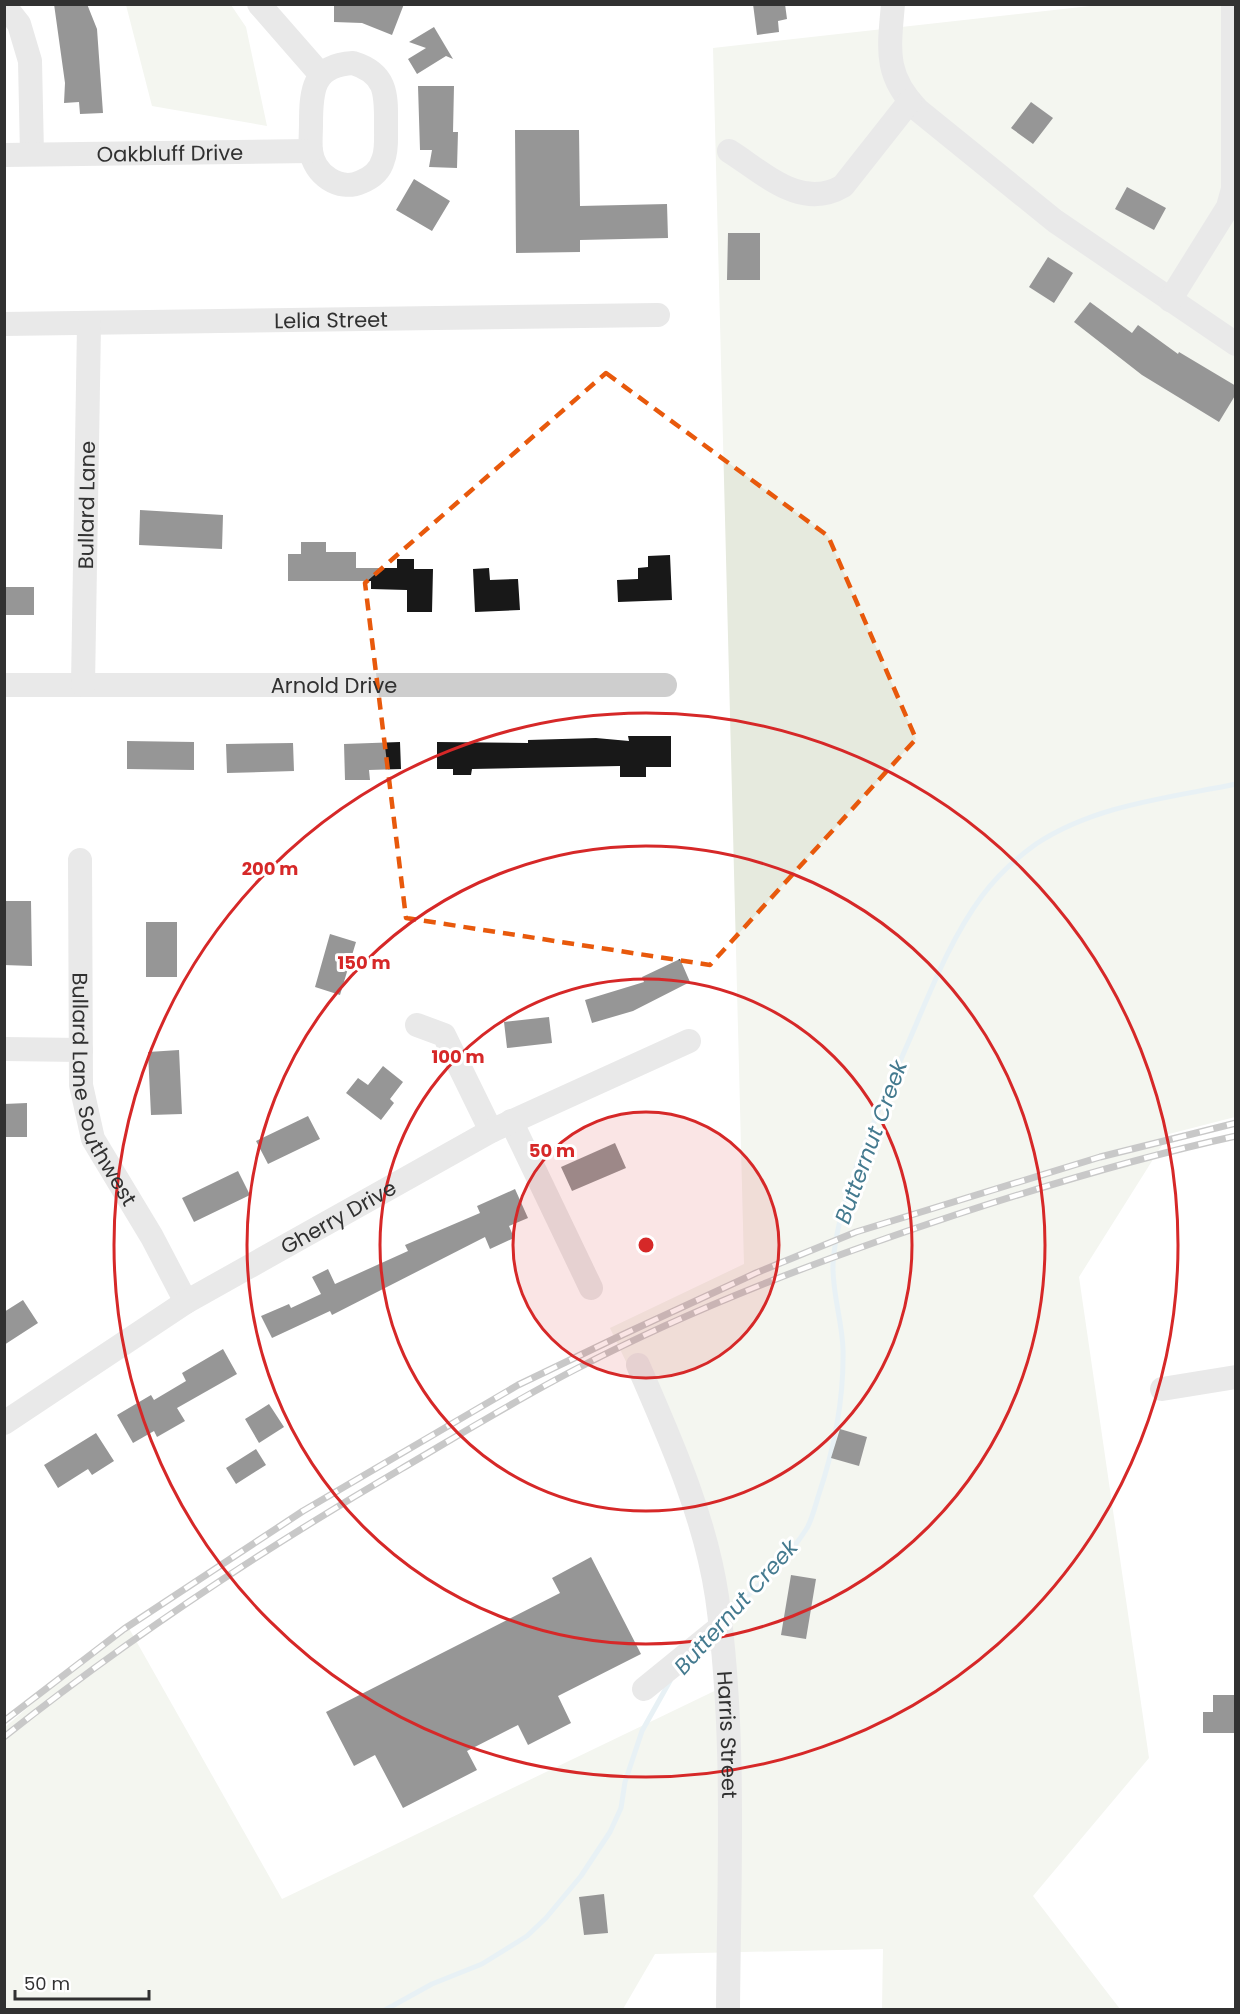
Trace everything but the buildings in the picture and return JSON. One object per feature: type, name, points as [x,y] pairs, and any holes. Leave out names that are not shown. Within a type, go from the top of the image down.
[{"type":"street","points":[[259,4],[321,75]]},
{"type":"street","points":[[892,4],[890,67],[903,94],[910,101],[1055,220],[1236,344]]},
{"type":"street","points":[[1170,300],[1228,207],[1233,189],[1233,4]]},
{"type":"street","points":[[4,5],[19,24],[30,61],[32,154]]},
{"type":"street","points":[[353,63],[374,73],[385,94],[385,154],[377,172],[368,179],[345,185],[324,176],[316,166],[311,151],[312,92],[321,75],[330,67],[353,63]]},
{"type":"street","points":[[729,151],[795,193],[808,196],[828,195],[843,186],[910,101]]},
{"type":"street","name":"Oakbluff Drive","points":[[4,155],[311,151]]},
{"type":"street","name":"Lelia Street","points":[[4,324],[658,315]]},
{"type":"street","name":"Bullard Lane","points":[[83,685],[89,324]]},
{"type":"street","name":"Arnold Drive","points":[[4,685],[664,685]]},
{"type":"street","name":"Bullard Lane Southwest","points":[[80,860],[81,1085],[93,1139],[152,1237],[186,1302]]},
{"type":"street","points":[[417,1025],[444,1035],[501,1126],[591,1288]]},
{"type":"street","name":"Gherry Drive","points":[[4,1423],[186,1302],[501,1126],[689,1041]]},
{"type":"street","points":[[4,1049],[81,1050]]},
{"type":"street","name":"Harris Street","points":[[638,1365],[669,1437],[701,1526],[716,1595],[727,1710],[728,2010]]},
{"type":"street","points":[[1162,1389],[1236,1377]]},
{"type":"street","points":[[644,1689],[719,1628]]},
{"type":"highlighted area","points":[[606,373],[828,536],[916,739],[710,965],[406,918],[365,583]]},
{"type":"shaded area","points":[[126,5],[231,5],[246,27],[267,126],[152,106]]},
{"type":"shaded area","points":[[1099,5],[1235,5],[1235,1117],[1169,1134],[1079,1277],[1149,1758],[1033,1896],[1120,2009],[882,2009],[883,1949],[655,1954],[623,2009],[5,2009],[4,1728],[126,1623],[282,1899],[729,1684],[678,1471],[610,1328],[744,1264],[713,48]]},
{"type":"waterway","name":"Butternut Creek","points":[[727,1615],[780,1563],[799,1540],[812,1517],[833,1443],[842,1387],[843,1349],[833,1264],[842,1212],[883,1100],[939,971],[970,914],[1007,868],[1036,844],[1059,831],[1083,820],[1133,805],[1236,784]]},
{"type":"waterway","name":"Butternut Creek","points":[[385,2010],[432,1984],[482,1964],[527,1936],[546,1918],[581,1876],[610,1832],[621,1808],[625,1782],[642,1731],[670,1681]]},
{"type":"railway","points":[[4,1721],[124,1629],[303,1511],[518,1385],[756,1273],[856,1232],[1100,1157],[1236,1123]]},
{"type":"railway","points":[[4,1737],[148,1630],[298,1531],[510,1405],[622,1346],[762,1284],[906,1231],[1094,1172],[1236,1136]]}]
